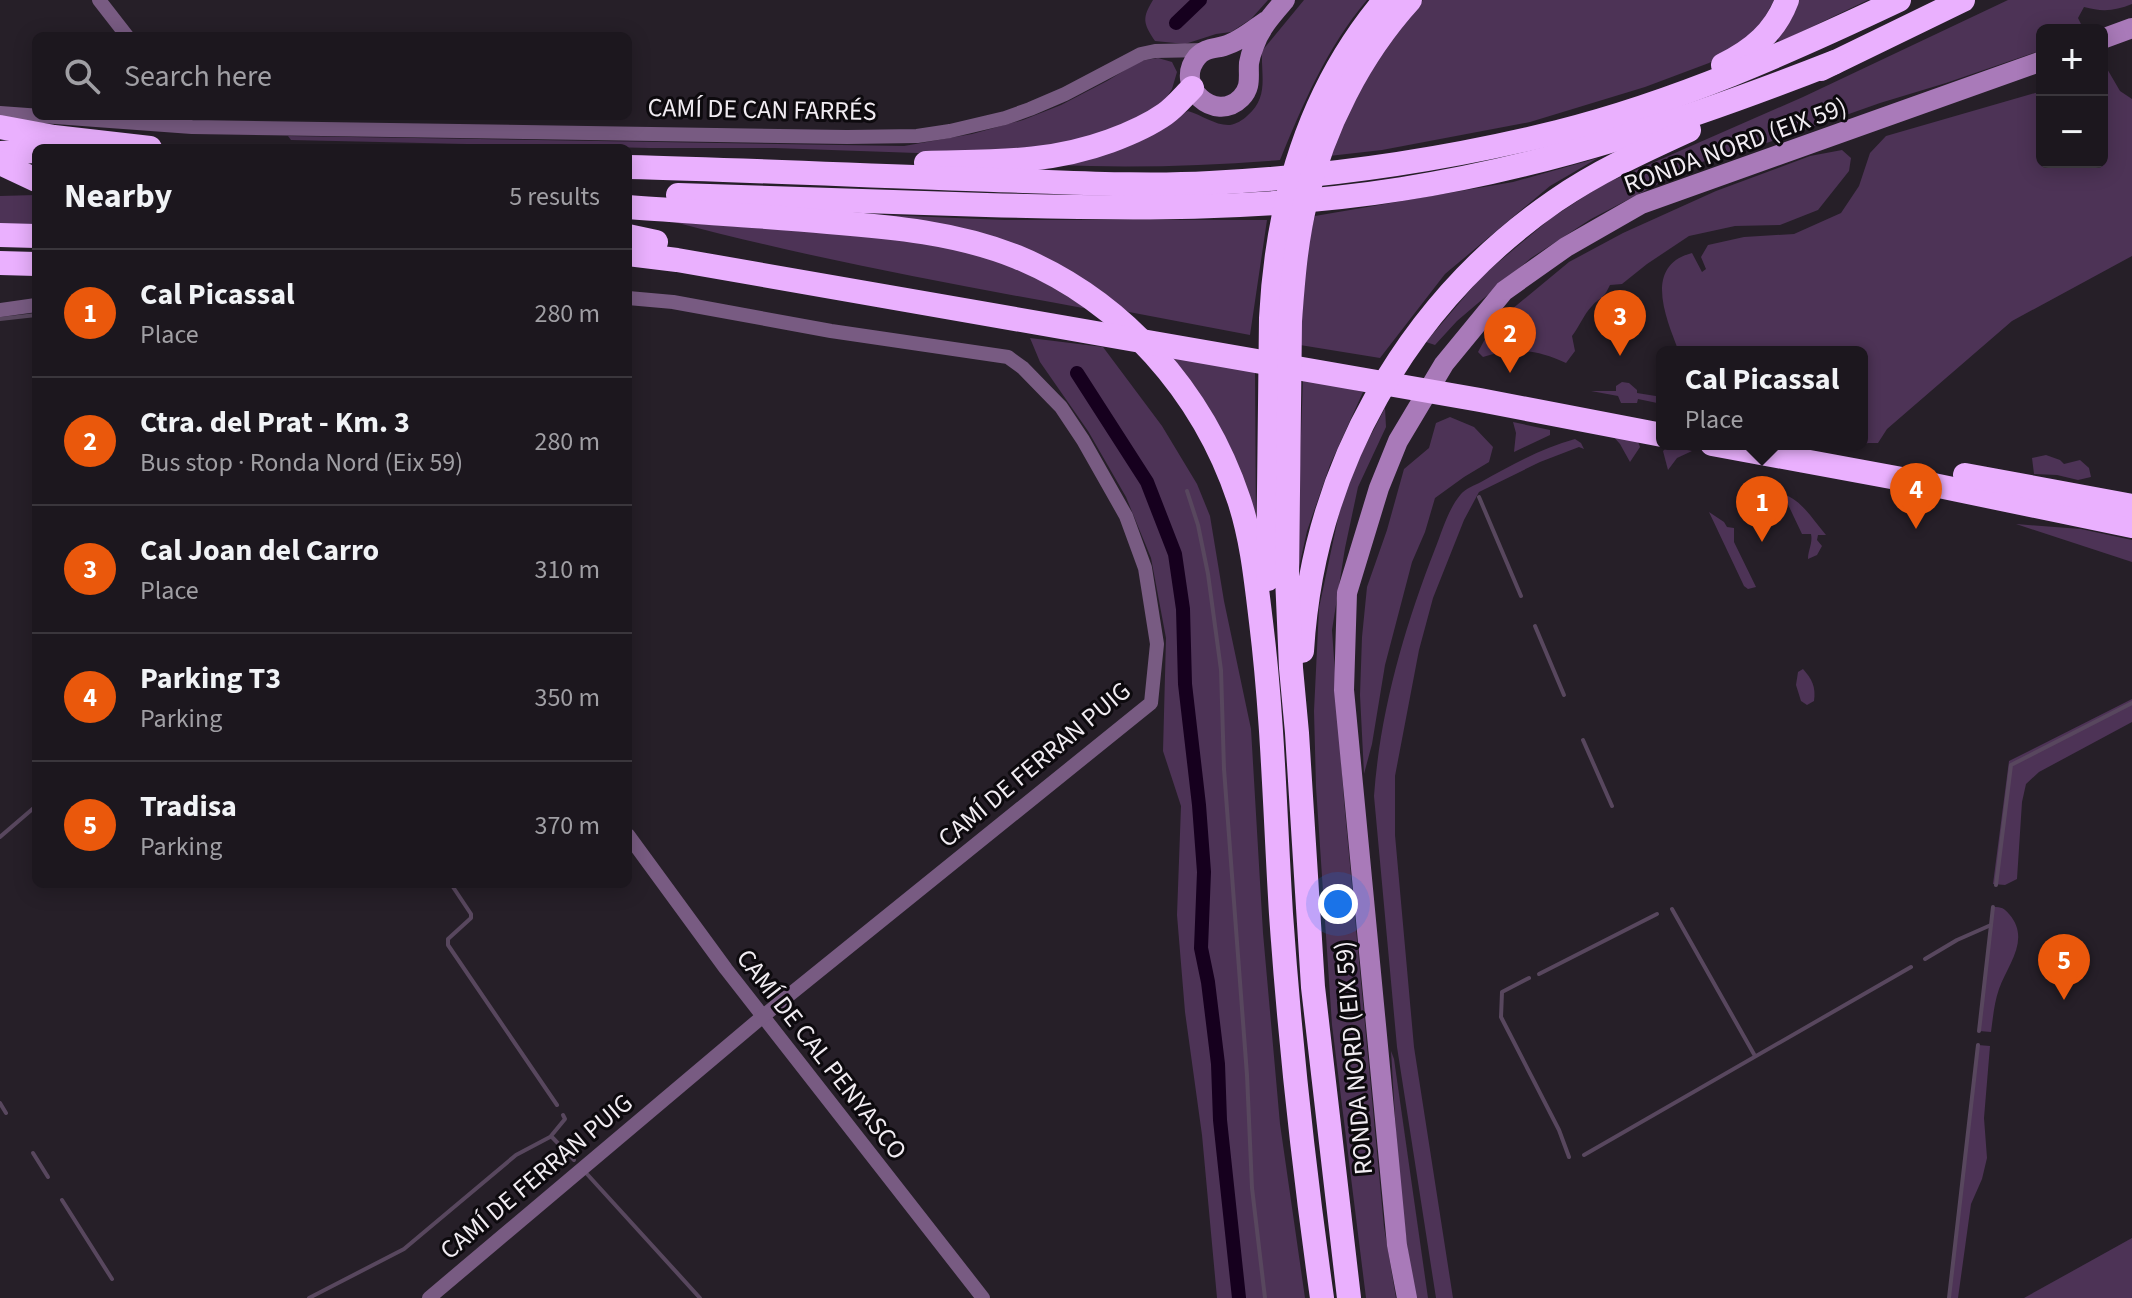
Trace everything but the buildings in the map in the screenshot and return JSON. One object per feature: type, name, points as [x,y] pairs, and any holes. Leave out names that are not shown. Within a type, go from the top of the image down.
[{"type":"highway","points":[[1312,148],[1324,94],[1359,34],[1385,0]]},
{"type":"highway","points":[[1267,670],[1280,320],[1296,252],[1290,226],[1293,175],[1341,105],[1390,24],[1410,0]]},
{"type":"highway","points":[[1632,110],[1749,51],[1771,29],[1787,0]]},
{"type":"highway","points":[[632,167],[1112,183],[1221,182],[1342,172],[1448,156],[1561,131],[1632,110],[1751,68],[1899,0]]},
{"type":"highway","points":[[1297,733],[1303,632],[1313,565],[1334,488],[1364,420],[1393,367],[1443,301],[1500,244],[1582,183],[1642,151],[1963,0]]},
{"type":"highway","points":[[632,194],[1138,209],[1265,205],[1336,198],[1427,185],[1600,145],[1710,109],[1835,62]]},
{"type":"highway","points":[[722,171],[796,165],[1045,158],[1094,147],[1141,128],[1164,115],[1191,79]]},
{"type":"highway","points":[[0,127],[67,138],[148,129]]},
{"type":"highway","points":[[0,153],[32,151]]},
{"type":"highway","points":[[0,163],[32,176]]},
{"type":"highway","points":[[0,177],[32,178]]},
{"type":"highway","points":[[632,207],[861,225],[940,234],[989,247],[1058,277],[1093,300],[1132,331],[1188,395],[1223,459],[1240,504],[1256,578],[1267,670],[1286,987],[1322,1298]]},
{"type":"highway","points":[[0,235],[32,236]]},
{"type":"highway","points":[[632,240],[655,249],[1656,434]]},
{"type":"highway","points":[[632,255],[655,249],[843,273],[1656,418]]},
{"type":"highway","points":[[0,250],[32,251]]},
{"type":"highway","points":[[0,263],[32,264]]},
{"type":"highway","points":[[1278,396],[1288,621],[1313,987],[1349,1298]]},
{"type":"highway","points":[[1745,450],[2132,526]]},
{"type":"highway","points":[[1829,450],[2132,506]]},
{"type":"main road","points":[[1266,21],[1195,60],[1191,79],[1197,97],[1220,107],[1239,100],[1250,82],[1249,67],[1255,41],[1266,21],[1285,0]]},
{"type":"main road","points":[[2108,37],[2132,28]]},
{"type":"main road","points":[[1214,48],[1240,54],[1249,67]]},
{"type":"main road","name":"RONDA NORD (EIX 59)","points":[[1407,1298],[1396,1230],[1344,690],[1347,593],[1379,488],[1398,441],[1444,364],[1504,291],[1566,247],[1641,204],[2036,63]]},
{"type":"street","points":[[99,0],[124,32]]},
{"type":"street","name":"CAMÍ DE CAN FARRÉS","points":[[65,120],[148,129],[191,121],[847,137],[917,136],[1005,118],[1065,94],[1132,57],[1155,51],[1214,48]]},
{"type":"street","points":[[1172,52],[1182,56],[1191,79]]},
{"type":"street","name":"CAMÍ DE CAN FARRÉS","points":[[0,113],[32,116]]},
{"type":"street","name":"CAMÍ DE FERRAN PUIG","points":[[429,1298],[762,1017],[1151,703],[1157,644],[1145,568],[1126,516],[1061,407],[1023,368],[1008,357],[831,331],[673,302],[632,298]]},
{"type":"street","points":[[0,310],[32,306]]},
{"type":"street","name":"CAMÍ DE CAL PENYASCO","points":[[632,840],[762,1017],[983,1298]]},
{"type":"shaded area","points":[[1153,0],[1268,0],[1251,19],[1231,32],[1185,44],[1155,41],[1145,20]]},
{"type":"shaded area","points":[[1304,0],[1367,0],[1328,57],[1280,160],[1168,166],[1055,165],[1115,148],[1188,111],[1225,125],[1241,120],[1254,109],[1261,94],[1262,51]]},
{"type":"shaded area","points":[[1423,0],[1774,0],[1760,26],[1731,51],[1709,63],[1645,87],[1530,122],[1382,150],[1329,156],[1345,116],[1393,34]]},
{"type":"shaded area","points":[[1797,0],[1868,0],[1780,42],[1777,38]]},
{"type":"shaded area","points":[[2008,0],[2132,0],[2132,4],[2108,10],[2084,7],[2078,18],[2081,24],[2036,24],[2036,52],[1744,151],[1698,163],[1591,219],[1531,258],[1457,321],[1435,345],[1426,342],[1482,276],[1550,219],[1602,185],[1803,97]]},
{"type":"shaded area","points":[[1158,58],[1172,62],[1177,72],[1172,89],[1163,103],[1079,143],[963,153],[917,153],[632,148],[632,144],[291,140],[288,136],[904,146],[972,134],[1023,120],[1061,105],[1140,61]]},
{"type":"shaded area","points":[[2108,70],[2120,91],[2132,99],[2132,256],[2012,321],[1887,429],[1878,443],[1868,443],[1868,346],[1677,346],[1662,295],[1667,269],[1677,260],[1692,253],[1702,272],[1706,269],[1701,257],[1708,245],[1744,237],[1794,234],[1841,213],[1859,186],[1870,153],[1886,136],[2036,93],[2036,168],[2108,168]]},
{"type":"shaded area","points":[[1842,150],[1851,158],[1849,171],[1818,210],[1780,225],[1735,226],[1689,236],[1622,284],[1610,285],[1604,296],[1589,309],[1572,336],[1575,351],[1566,363],[1525,351],[1483,357],[1478,352],[1506,314],[1569,262],[1623,233],[1716,191],[1810,156]]},
{"type":"shaded area","points":[[1598,158],[1550,186],[1445,274],[1380,358],[1300,345],[1307,247],[1315,216],[1513,182]]},
{"type":"shaded area","points":[[32,195],[32,226],[0,226],[0,196]]},
{"type":"shaded area","points":[[811,212],[1005,220],[1267,220],[1250,335],[1129,312],[1039,258]]},
{"type":"shaded area","points":[[674,222],[909,239],[969,250],[1025,271],[1088,309],[828,259]]},
{"type":"shaded area","points":[[1030,338],[1103,347],[1162,426],[1197,484],[1210,516],[1251,729],[1263,933],[1280,1124],[1305,1298],[1217,1298],[1177,915],[1181,806],[1163,751],[1166,638],[1151,558],[1126,497],[1088,431],[1040,362]]},
{"type":"shaded area","points":[[1168,355],[1255,371],[1256,532]]},
{"type":"shaded area","points":[[1303,378],[1363,392],[1330,465],[1307,531],[1296,581]]},
{"type":"shaded area","points":[[1622,382],[1629,383],[1637,393],[1656,396],[1656,403],[1638,399],[1637,403],[1621,403],[1618,396],[1591,391],[1616,391],[1616,386]]},
{"type":"shaded area","points":[[1385,408],[1386,427],[1358,487],[1332,630],[1344,801],[1384,1227],[1396,1298],[1366,1298],[1332,1025],[1314,711],[1319,608],[1341,504],[1360,456]]},
{"type":"shaded area","points":[[1450,417],[1474,427],[1493,447],[1489,462],[1435,498],[1412,562],[1385,665],[1364,774],[1360,695],[1367,587],[1404,469],[1429,448],[1436,423]]},
{"type":"shaded area","points":[[1513,422],[1550,430],[1550,435],[1514,452],[1516,433]]},
{"type":"shaded area","points":[[1612,435],[1637,439],[1640,447],[1630,462],[1620,444]]},
{"type":"shaded area","points":[[1575,439],[1584,449],[1579,447],[1540,462],[1479,492],[1464,520],[1433,598],[1419,650],[1395,776],[1395,835],[1414,1047],[1453,1298],[1436,1298],[1397,1047],[1374,796],[1382,733],[1395,671],[1413,609],[1456,500],[1463,492],[1515,463]]},
{"type":"shaded area","points":[[1663,451],[1692,451],[1677,458],[1668,470]]},
{"type":"shaded area","points":[[2046,455],[2064,464],[2080,460],[2089,468],[2091,477],[2078,480],[2034,474],[2032,458]]},
{"type":"shaded area","points":[[1783,494],[1802,506],[1826,535],[1818,535],[1817,540],[1822,546],[1817,555],[1808,559],[1811,534],[1802,534]]},
{"type":"shaded area","points":[[1709,512],[1727,527],[1734,528],[1734,542],[1756,587],[1748,589],[1744,586]]},
{"type":"shaded area","points":[[2016,524],[2081,529],[2132,540],[2132,562]]},
{"type":"shaded area","points":[[1803,669],[1811,680],[1814,692],[1814,701],[1807,705],[1801,701],[1796,685],[1798,672]]},
{"type":"shaded area","points":[[2132,699],[2132,722],[2039,772],[2026,784],[2017,879],[2005,885],[1993,884],[2009,761]]},
{"type":"shaded area","points":[[1993,907],[2002,908],[2009,914],[2015,923],[2018,942],[1997,994],[1991,1032],[1979,1031]]},
{"type":"shaded area","points":[[1978,1045],[1990,1046],[1984,1118],[1987,1158],[1971,1204],[1958,1298],[1949,1298]]},
{"type":"shaded area","points":[[1391,1051],[1428,1298],[1414,1298],[1399,1182]]},
{"type":"shaded area","points":[[2132,1238],[2132,1298],[2024,1298]]},
{"type":"waterway","points":[[1176,23],[1200,0]]},
{"type":"waterway","points":[[0,319],[32,315]]},
{"type":"waterway","points":[[1077,373],[1147,482],[1175,554],[1183,609],[1185,684],[1204,872],[1201,948],[1218,1064],[1220,1120],[1239,1298]]},
{"type":"waterway","points":[[1187,491],[1208,574],[1221,670],[1224,769],[1247,1075],[1252,1188],[1265,1298]]},
{"type":"waterway","points":[[1479,497],[1521,596]]},
{"type":"waterway","points":[[1535,626],[1564,695]]},
{"type":"waterway","points":[[1996,885],[2011,765],[2132,703]]},
{"type":"waterway","points":[[1583,740],[1612,806]]},
{"type":"waterway","points":[[0,837],[32,809]]},
{"type":"waterway","points":[[454,888],[471,918],[448,939],[448,945],[557,1105]]},
{"type":"waterway","points":[[1925,959],[1991,925],[1993,907]]},
{"type":"waterway","points":[[1672,909],[1755,1056]]},
{"type":"waterway","points":[[1539,974],[1657,914]]},
{"type":"waterway","points":[[1979,1031],[1991,925]]},
{"type":"waterway","points":[[1584,1155],[1911,967]]},
{"type":"waterway","points":[[1529,978],[1502,992],[1501,1017],[1559,1130],[1569,1157]]},
{"type":"waterway","points":[[1949,1298],[1978,1045]]},
{"type":"waterway","points":[[0,1103],[6,1113]]},
{"type":"waterway","points":[[563,1115],[565,1119],[551,1136],[574,1160]]},
{"type":"waterway","points":[[309,1298],[404,1249],[516,1155],[550,1137]]},
{"type":"waterway","points":[[33,1153],[48,1177]]},
{"type":"waterway","points":[[587,1174],[700,1298]]},
{"type":"waterway","points":[[62,1200],[112,1279]]},
{"type":"place","name":"Cal Joan del Carro","points":[[1620,356]]},
{"type":"place","name":"Ctra. del Prat - Km. 3","points":[[1510,373]]},
{"type":"place","name":"Parking T3","points":[[1916,529]]},
{"type":"place","name":"Cal Picassal","points":[[1762,542]]},
{"type":"place","name":"Tradisa","points":[[2064,1000]]}]
